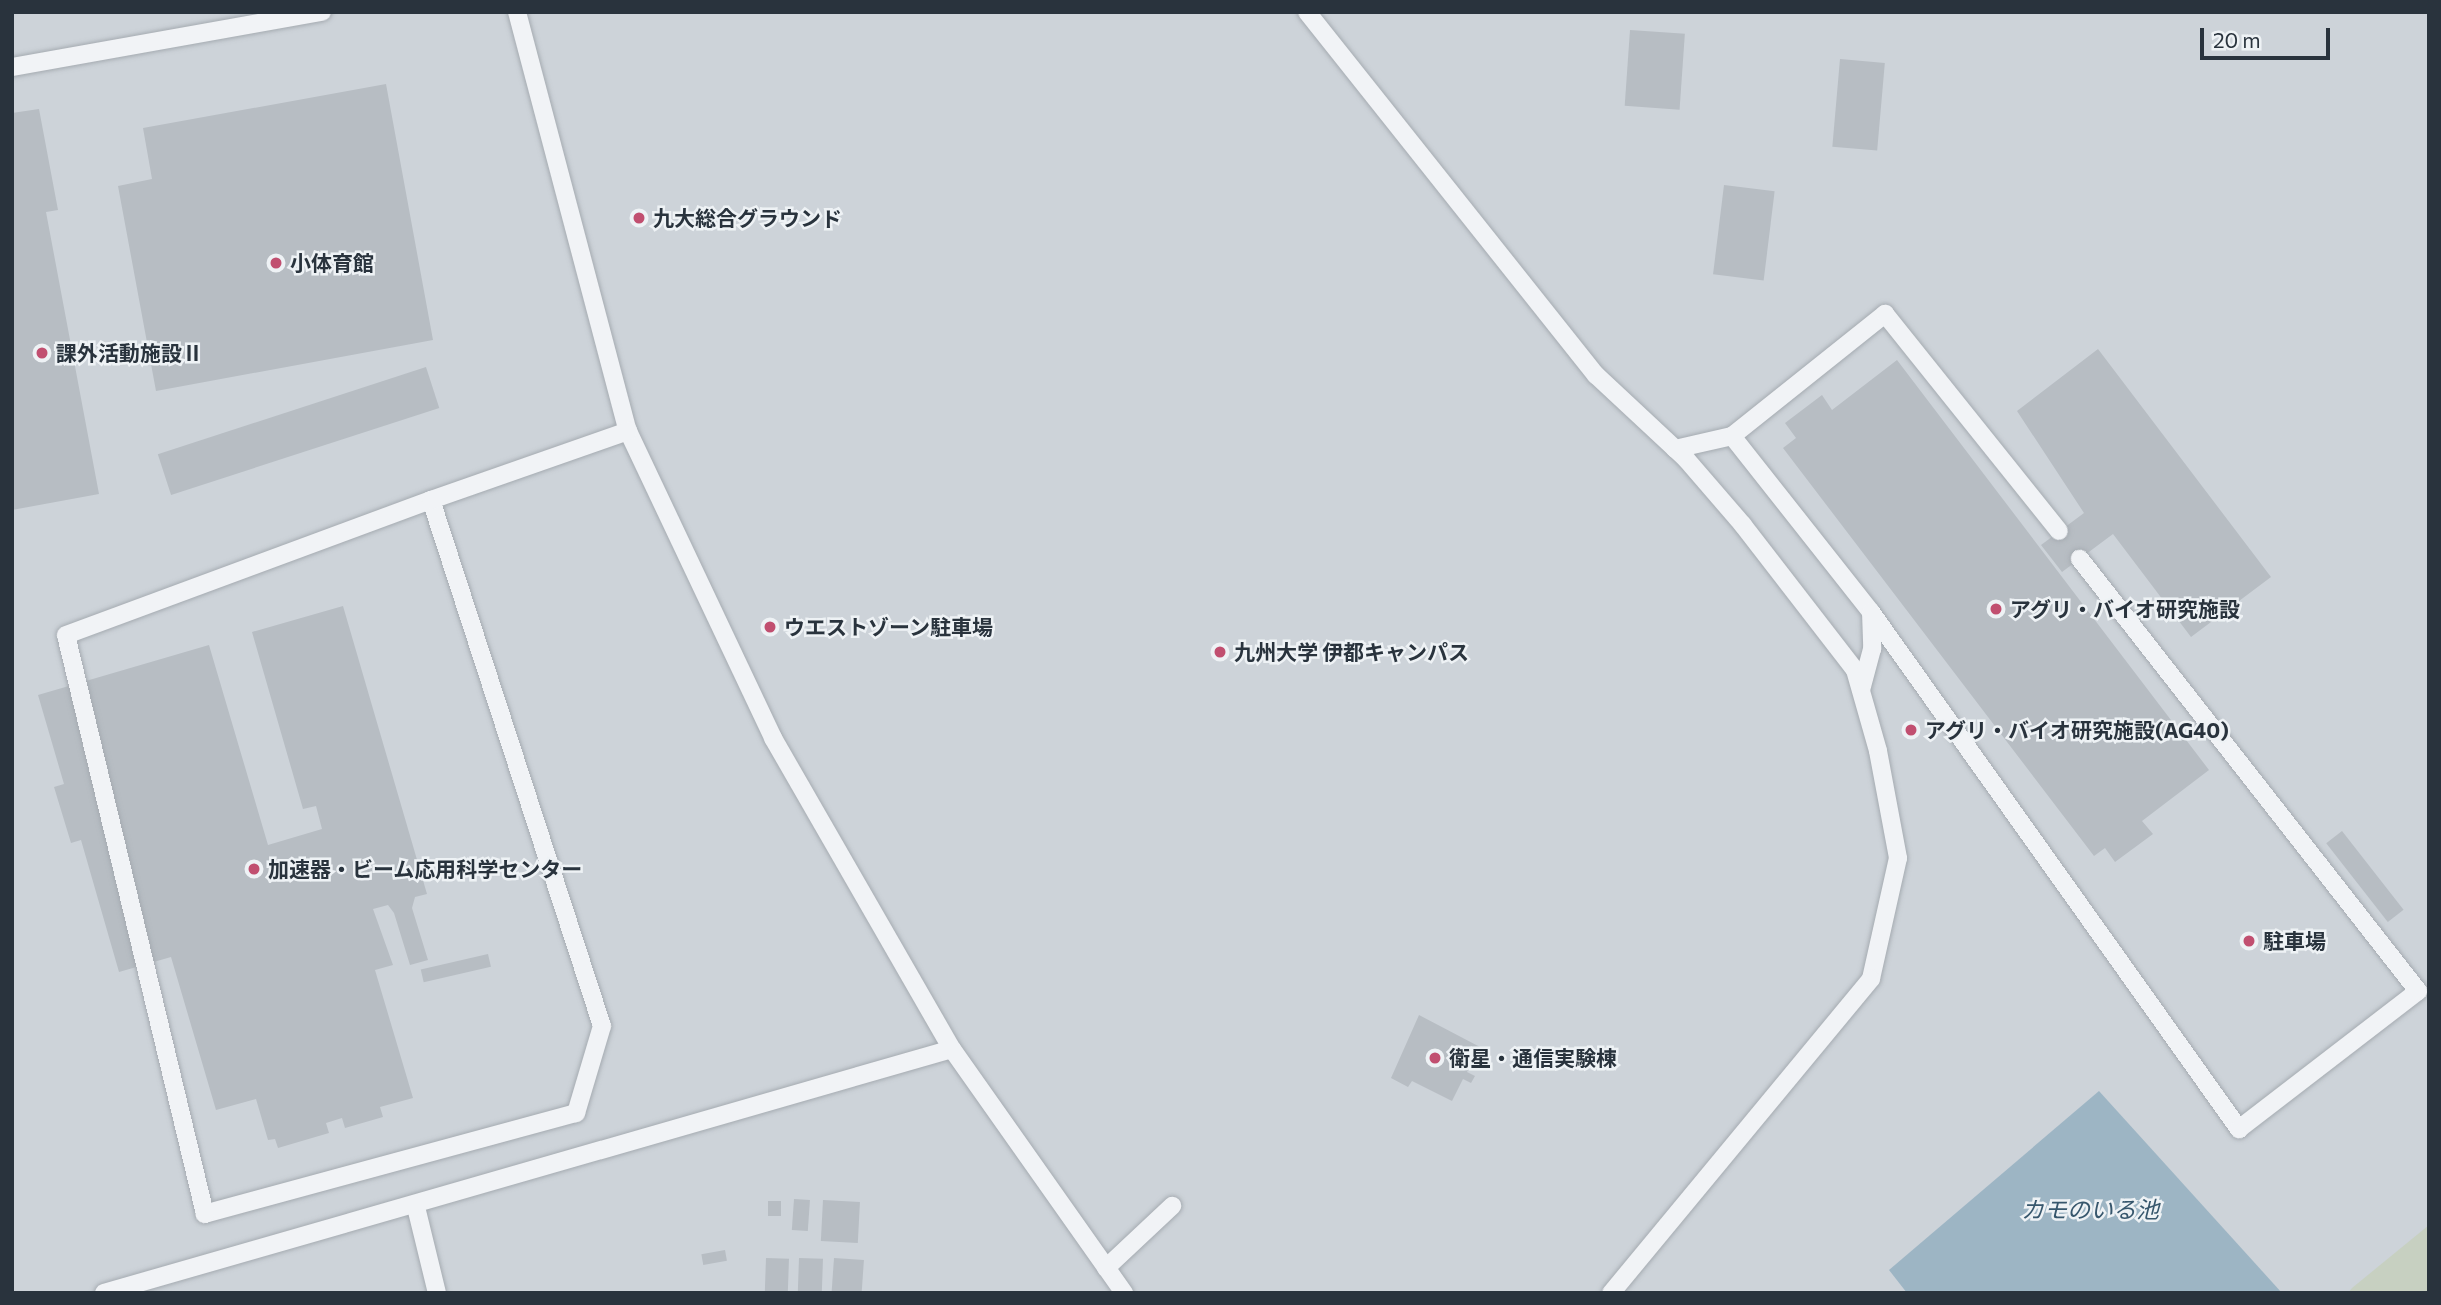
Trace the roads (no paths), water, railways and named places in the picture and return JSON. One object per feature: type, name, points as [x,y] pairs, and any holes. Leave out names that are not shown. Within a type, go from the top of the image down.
[{"type":"lane","points":[[12,67],[322,12]]},
{"type":"lane","points":[[517,12],[628,431],[773,738],[952,1049],[1124,1293]]},
{"type":"lane","points":[[1307,12],[1596,375],[1675,449],[1743,525],[1855,670],[1861,690],[1898,859],[1871,979],[1611,1293]]},
{"type":"lane","points":[[1675,449],[1732,436],[1885,314],[2059,531]]},
{"type":"lane","points":[[431,500],[602,1026],[576,1113],[205,1214],[66,635],[431,500],[628,431]]},
{"type":"lane","points":[[1732,436],[1871,612],[2239,1129],[2418,991],[2080,558]]},
{"type":"lane","points":[[1861,690],[1872,649],[1871,612]]},
{"type":"lane","points":[[104,1293],[416,1207],[952,1049]]},
{"type":"lane","points":[[1106,1268],[1172,1206]]},
{"type":"lane","points":[[416,1207],[437,1293]]},
{"type":"water","name":"カモのいる池","points":[[2099,1091],[2282,1293],[1907,1293],[1889,1270]]},
{"type":"place","name":"九大総合グラウンド","points":[[639,218]]},
{"type":"place","name":"小体育館","points":[[276,263]]},
{"type":"place","name":"課外活動施設Ⅱ","points":[[42,353]]},
{"type":"place","name":"アグリ・バイオ研究施設","points":[[1996,609]]},
{"type":"place","name":"ウエストゾーン駐車場","points":[[770,627]]},
{"type":"place","name":"九州大学 伊都キャンパス","points":[[1220,652]]},
{"type":"place","name":"アグリ・バイオ研究施設(AG40)","points":[[1911,730]]},
{"type":"place","name":"加速器・ビーム応用科学センター","points":[[254,869]]},
{"type":"place","name":"駐車場","points":[[2249,941]]},
{"type":"place","name":"衛星・通信実験棟","points":[[1435,1058]]}]
